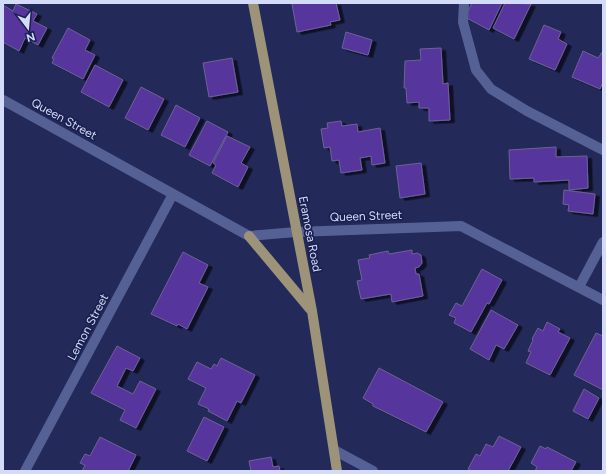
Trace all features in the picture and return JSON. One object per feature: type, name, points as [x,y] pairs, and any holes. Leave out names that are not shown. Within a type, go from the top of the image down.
[{"type":"main road","name":"Eramosa Road","points":[[253,3],[312,311],[337,471]]},
{"type":"main road","points":[[249,236],[312,311]]},
{"type":"street","points":[[464,3],[463,22],[476,70],[491,89],[527,111],[603,150]]},
{"type":"street","name":"Queen Street","points":[[3,100],[249,236],[296,232],[461,226],[603,300]]},
{"type":"street","name":"Lemon Street","points":[[25,471],[173,194]]},
{"type":"street","points":[[579,287],[603,242]]},
{"type":"street","points":[[334,450],[373,471]]},
{"type":"building","points":[[336,3],[340,20],[330,22],[331,25],[297,32],[292,4]]},
{"type":"building","points":[[472,3],[502,3],[489,30],[465,17]]},
{"type":"building","points":[[505,3],[531,4],[514,39],[493,28]]},
{"type":"building","points":[[16,4],[37,14],[33,21],[47,28],[38,45],[25,38],[19,51],[3,42],[3,5],[13,11]]},
{"type":"building","points":[[544,25],[561,32],[558,39],[567,44],[555,70],[529,59]]},
{"type":"building","points":[[68,28],[90,40],[85,50],[95,55],[83,79],[52,63],[54,59],[52,58]]},
{"type":"building","points":[[346,32],[372,40],[368,55],[342,48]]},
{"type":"building","points":[[441,48],[443,84],[448,83],[450,120],[429,121],[429,108],[419,108],[419,102],[407,103],[406,88],[404,88],[405,61],[421,60],[420,49]]},
{"type":"building","points":[[583,51],[598,58],[603,51],[603,82],[600,89],[572,77]]},
{"type":"building","points":[[232,58],[238,92],[209,97],[203,63]]},
{"type":"building","points":[[95,65],[123,80],[109,107],[81,92]]},
{"type":"building","points":[[141,87],[164,99],[148,130],[125,118]]},
{"type":"building","points":[[176,105],[200,118],[185,147],[161,135]]},
{"type":"building","points":[[207,121],[228,132],[210,166],[189,155]]},
{"type":"building","points":[[341,121],[342,126],[357,124],[358,132],[380,128],[385,163],[372,165],[371,156],[360,158],[362,170],[341,173],[339,160],[332,161],[330,147],[324,148],[321,129],[328,128],[327,123]]},
{"type":"building","points":[[227,136],[250,147],[241,163],[248,167],[238,187],[212,173],[216,165],[213,163]]},
{"type":"building","points":[[556,147],[556,157],[587,156],[588,188],[569,190],[569,180],[534,182],[534,178],[510,179],[509,150]]},
{"type":"building","points":[[421,163],[425,194],[400,198],[396,166]]},
{"type":"building","points":[[564,190],[595,194],[593,214],[568,211],[569,205],[563,204]]},
{"type":"building","points":[[412,250],[412,254],[417,253],[421,255],[422,263],[419,267],[415,268],[416,274],[419,274],[423,296],[392,302],[391,294],[361,299],[357,281],[362,280],[358,260],[370,258],[369,255],[388,251],[389,254]]},
{"type":"building","points":[[183,252],[208,265],[199,283],[208,287],[187,329],[151,314]]},
{"type":"building","points":[[482,269],[502,280],[471,332],[454,323],[456,318],[449,315],[456,303],[462,306]]},
{"type":"building","points":[[491,310],[518,325],[504,349],[496,345],[489,360],[470,349]]},
{"type":"building","points":[[547,322],[560,329],[558,332],[570,338],[550,375],[526,363],[531,352],[528,351],[533,340],[532,339],[538,328],[543,331]]},
{"type":"building","points":[[596,333],[603,336],[603,390],[574,375]]},
{"type":"building","points":[[117,346],[140,358],[133,371],[126,368],[117,386],[133,394],[140,381],[156,389],[136,428],[120,420],[125,410],[91,393]]},
{"type":"building","points":[[221,358],[255,375],[241,403],[237,401],[227,421],[208,411],[209,409],[198,404],[206,388],[188,379],[197,362],[211,369],[214,364],[217,366]]},
{"type":"building","points":[[379,368],[443,402],[426,432],[373,406],[373,404],[363,398]]},
{"type":"building","points":[[584,389],[599,398],[588,419],[573,411]]},
{"type":"building","points":[[204,417],[224,427],[207,461],[187,451]]},
{"type":"building","points":[[499,436],[521,447],[508,471],[472,471],[468,469],[476,454],[480,456],[486,444],[493,447]]},
{"type":"building","points":[[100,437],[136,455],[128,471],[82,471],[85,465],[80,463],[85,454],[90,456]]},
{"type":"building","points":[[540,446],[546,449],[547,447],[576,462],[571,471],[535,471],[537,467],[531,463]]},
{"type":"building","points":[[271,457],[273,467],[279,466],[280,471],[251,471],[249,461]]}]
